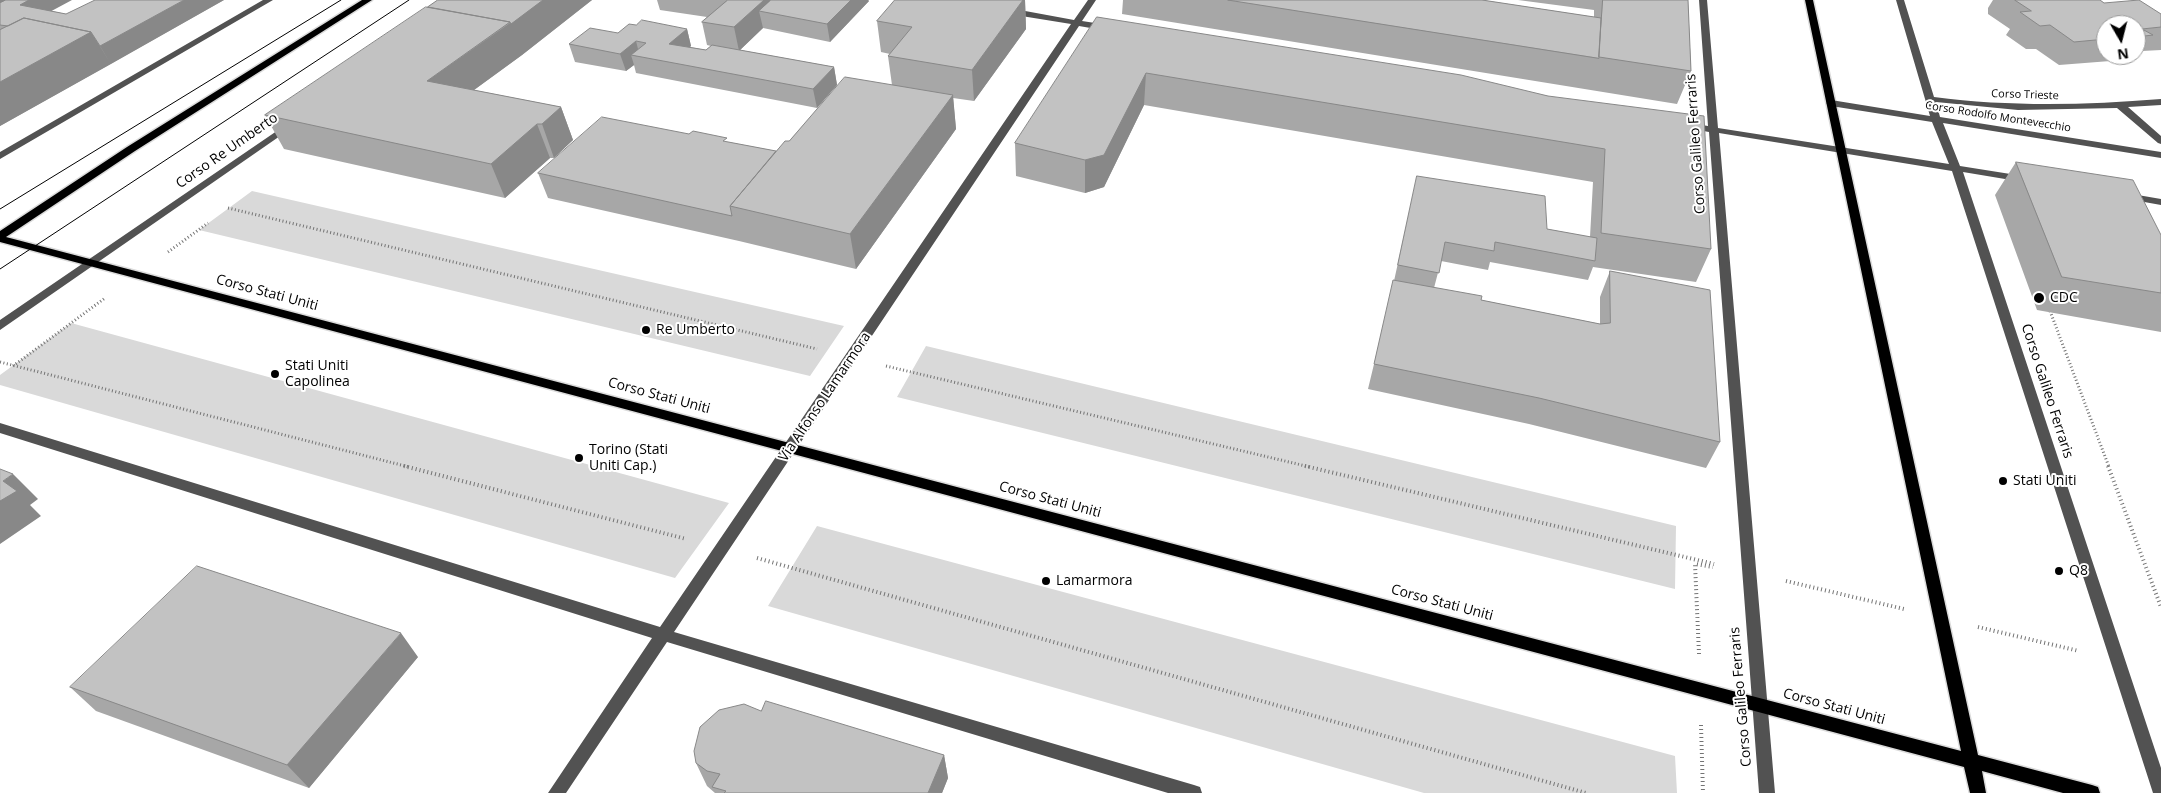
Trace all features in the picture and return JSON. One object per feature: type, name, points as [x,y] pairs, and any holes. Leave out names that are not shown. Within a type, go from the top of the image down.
[{"type":"main road","points":[[0,238],[131,149],[368,0]]},
{"type":"main road","points":[[1809,0],[1978,793]]},
{"type":"main road","name":"Corso Stati Uniti","points":[[0,238],[90,264],[2092,793]]},
{"type":"street","points":[[0,156],[269,0]]},
{"type":"street","name":"Via Alfonso Lamarmora","points":[[556,793],[1092,0]]},
{"type":"street","name":"Corso Galileo Ferraris","points":[[1703,0],[1767,793]]},
{"type":"street","name":"Corso Galileo Ferraris","points":[[1900,0],[1936,119],[1956,168],[2161,793]]},
{"type":"street","points":[[998,9],[1122,30]]},
{"type":"street","name":"Corso Trieste","points":[[1931,99],[1974,106],[2058,109],[2161,102]]},
{"type":"street","name":"Corso Rodolfo Montevecchio","points":[[1831,102],[2161,155]]},
{"type":"street","points":[[2119,105],[2161,141]]},
{"type":"street","name":"Corso Re Umberto","points":[[0,326],[298,119]]},
{"type":"street","points":[[1677,124],[2037,181]]},
{"type":"street","points":[[2113,194],[2161,202]]},
{"type":"street","points":[[0,428],[664,635],[1194,793]]},
{"type":"path","points":[[228,208],[2117,660]]},
{"type":"path","points":[[2047,303],[2161,607]]},
{"type":"path","points":[[0,362],[721,548],[1586,793]]},
{"type":"path","points":[[1703,793],[1701,690],[1695,564],[1749,573]]},
{"type":"shaded area","points":[[252,191],[844,326],[810,376],[199,230]]},
{"type":"shaded area","points":[[71,323],[729,503],[675,578],[0,385],[0,375]]},
{"type":"shaded area","points":[[926,346],[1676,526],[1675,589],[897,397]]},
{"type":"shaded area","points":[[817,526],[1675,756],[1677,793],[1424,793],[768,606]]},
{"type":"building","points":[[6,0],[29,0],[20,5],[66,14],[95,0],[184,0],[100,46],[91,32],[24,18],[8,26],[0,25],[0,3]]},
{"type":"building","points":[[438,0],[543,0],[511,24],[510,22],[428,7]]},
{"type":"building","points":[[728,0],[764,0],[734,27],[702,22]]},
{"type":"building","points":[[771,0],[851,0],[827,24],[759,11]]},
{"type":"building","points":[[895,0],[1023,0],[972,70],[888,56],[912,27],[877,21]]},
{"type":"building","points":[[1228,0],[1482,0],[1601,18],[1599,58]]},
{"type":"building","points":[[1603,0],[1688,0],[1691,71],[1599,57]]},
{"type":"building","points":[[2015,0],[2100,0],[2104,3],[2139,0],[2161,14],[2161,27],[2146,29],[2146,15],[2096,15],[2096,40],[2074,42],[2050,25],[2040,26],[2020,12],[2031,11]]},
{"type":"building","points":[[426,7],[510,22],[427,81],[561,107],[542,124],[537,124],[491,164],[265,115]]},
{"type":"building","points":[[1097,17],[1461,75],[1548,96],[1704,116],[1711,249],[1601,233],[1605,149],[1146,73],[1104,155],[1085,160],[1015,143]]},
{"type":"building","points":[[24,18],[91,32],[0,82],[0,30]]},
{"type":"building","points":[[642,20],[687,29],[669,44],[706,50],[712,45],[834,67],[813,89],[631,55],[646,43],[636,41],[620,54],[569,44],[590,28],[618,33],[629,24],[636,25]]},
{"type":"building","points":[[2146,31],[2153,35],[2146,36]]},
{"type":"building","points":[[845,77],[953,95],[850,234],[730,206],[785,141],[789,141]]},
{"type":"building","points":[[602,117],[689,134],[693,131],[727,138],[723,141],[776,151],[730,206],[732,216],[538,173]]},
{"type":"building","points":[[2016,162],[2133,180],[2161,235],[2161,293],[2062,277]]},
{"type":"building","points":[[1417,176],[1545,196],[1547,229],[1597,238],[1595,261],[1495,242],[1494,251],[1445,242],[1439,273],[1398,265]]},
{"type":"building","points":[[1610,271],[1710,290],[1720,442],[1539,398],[1374,364],[1393,280],[1482,296],[1481,300],[1600,324],[1610,323]]},
{"type":"building","points":[[0,469],[13,474],[3,481],[17,491],[0,501]]},
{"type":"building","points":[[197,566],[401,633],[287,765],[70,687]]},
{"type":"building","points":[[766,701],[944,755],[928,793],[724,793],[726,791],[712,787],[720,774],[707,771],[696,763],[694,751],[700,727],[719,710],[744,704],[761,711]]},
{"type":"tram line","points":[[0,209],[341,0]]},
{"type":"tram line","points":[[0,269],[409,0]]},
{"type":"place","name":"CDC","points":[[2039,298]]},
{"type":"place","name":"Re Umberto","points":[[646,330]]},
{"type":"place","name":"Stati Uniti Capolinea","points":[[275,374]]},
{"type":"place","name":"Torino (Stati Uniti Cap.)","points":[[579,458]]},
{"type":"place","name":"Stati Uniti","points":[[2003,481]]},
{"type":"place","name":"Q8","points":[[2059,571]]},
{"type":"place","name":"Lamarmora","points":[[1046,581]]}]
